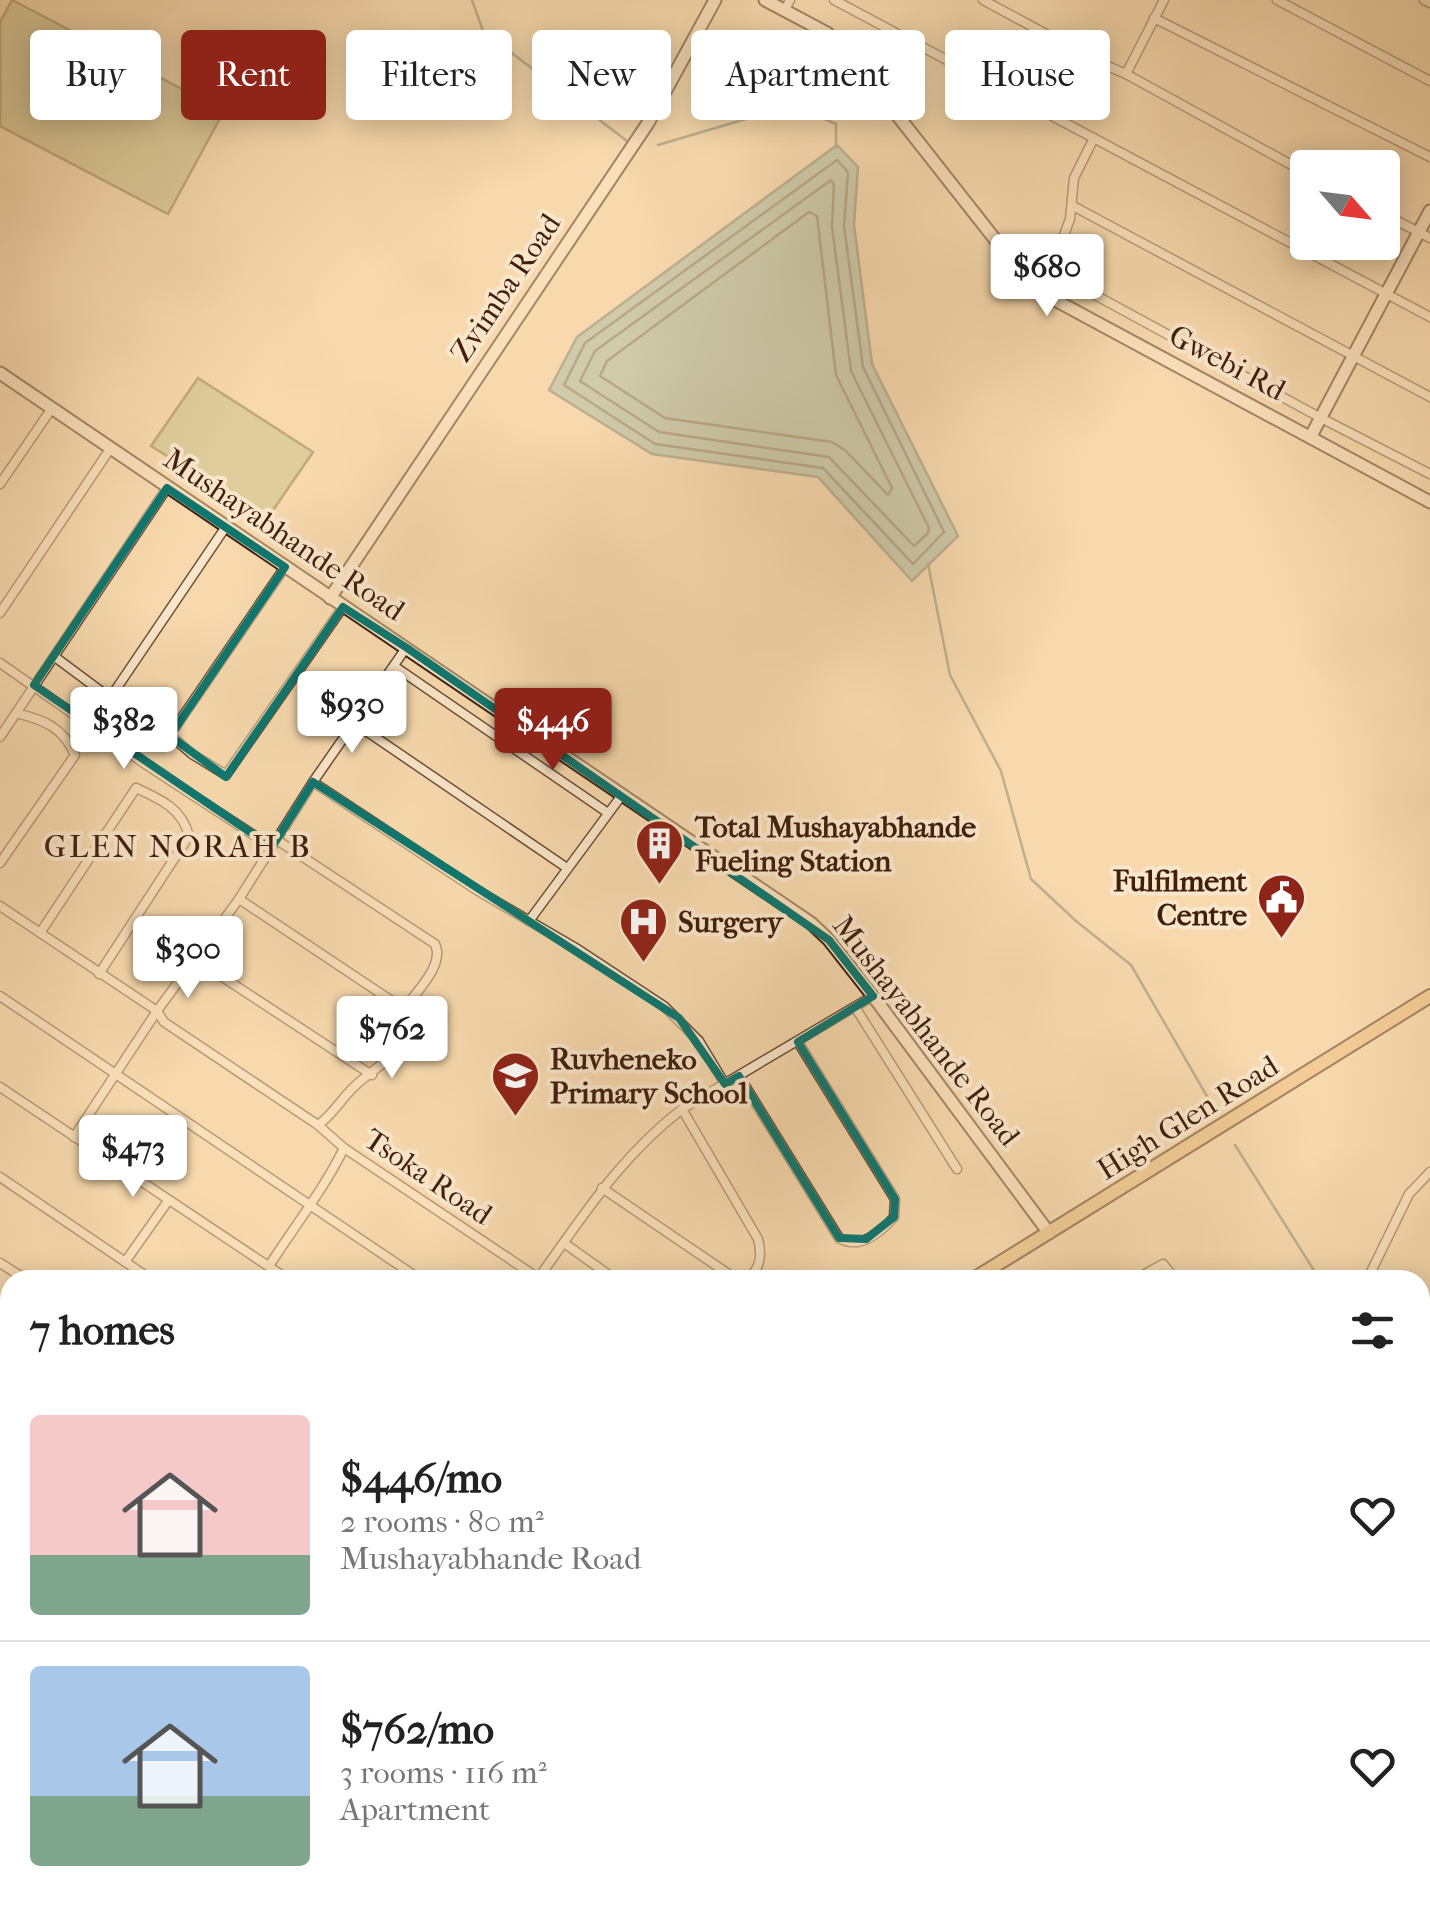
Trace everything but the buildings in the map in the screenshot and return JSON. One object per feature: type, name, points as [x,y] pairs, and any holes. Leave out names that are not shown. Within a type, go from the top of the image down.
[{"type":"main road","name":"High Glen Road","points":[[989,1270],[1430,996]]},
{"type":"street","name":"Zvimba Road","points":[[330,598],[648,123],[715,0]]},
{"type":"street","name":"Gwebi Rd","points":[[765,0],[788,5],[850,55],[1022,274],[1042,293],[1430,502]]},
{"type":"street","points":[[834,0],[1430,317]]},
{"type":"street","points":[[983,0],[1290,164]]},
{"type":"street","points":[[1126,74],[1164,0]]},
{"type":"street","points":[[1277,0],[1430,81]]},
{"type":"street","points":[[1154,18],[1430,157]]},
{"type":"street","points":[[1042,293],[1073,206],[1074,178],[1094,138]]},
{"type":"street","points":[[1073,206],[1430,397]]},
{"type":"street","points":[[1311,436],[1387,294],[1424,235],[1430,211]]},
{"type":"street","points":[[1400,222],[1424,235]]},
{"type":"street","points":[[1051,270],[1430,474]]},
{"type":"street","name":"Mushayabhande Road","points":[[0,373],[811,923],[873,996],[1049,1234]]},
{"type":"street","points":[[0,484],[52,408]]},
{"type":"street","points":[[0,613],[110,449]]},
{"type":"street","points":[[0,737],[167,488]]},
{"type":"street","points":[[55,658],[110,698],[225,528]]},
{"type":"street","points":[[284,567],[170,735],[192,754],[226,776],[343,607]]},
{"type":"street","points":[[74,1137],[406,648]]},
{"type":"street","points":[[0,662],[148,766],[435,944],[438,961],[404,1010]]},
{"type":"street","points":[[394,666],[608,813]]},
{"type":"street","points":[[0,863],[75,756],[65,736],[54,726],[16,713]]},
{"type":"street","points":[[353,722],[567,868]]},
{"type":"street","points":[[313,782],[664,1006],[699,1041],[724,1084]]},
{"type":"street","points":[[40,932],[136,788],[176,811],[189,836],[99,974]]},
{"type":"street","points":[[529,921],[622,795]]},
{"type":"street","points":[[239,899],[404,1010],[408,1027],[404,1042],[318,1125]]},
{"type":"street","name":"Tsoka Road","points":[[0,906],[524,1270]]},
{"type":"street","points":[[196,958],[372,1075]]},
{"type":"street","points":[[0,996],[406,1270]]},
{"type":"street","points":[[544,1270],[602,1188],[640,1144],[682,1110],[873,996]]},
{"type":"street","points":[[855,1007],[957,1169]]},
{"type":"street","points":[[738,1076],[839,1238],[849,1243],[866,1240],[894,1217],[895,1199],[798,1042]]},
{"type":"street","points":[[0,1087],[274,1270]]},
{"type":"street","points":[[682,1110],[758,1239],[761,1250],[756,1270]]},
{"type":"street","points":[[269,1266],[330,1177],[344,1148]]},
{"type":"street","points":[[1373,1270],[1409,1194],[1430,1172]]},
{"type":"street","points":[[0,1177],[138,1270]]},
{"type":"street","points":[[602,1188],[723,1270]]},
{"type":"street","points":[[126,1262],[168,1201]]},
{"type":"street","points":[[564,1243],[602,1270]]},
{"type":"highlighted area","points":[[167,488],[285,567],[170,736],[226,777],[343,607],[407,648],[829,940],[873,996],[798,1042],[895,1199],[894,1217],[866,1239],[839,1238],[739,1076],[725,1084],[679,1018],[313,782],[272,847],[34,685]]},
{"type":"shaded area","points":[[12,0],[69,30],[30,30],[30,120],[161,120],[161,78],[181,88],[181,120],[219,120],[168,214],[0,126],[0,22]]},
{"type":"shaded area","points":[[198,378],[313,452],[267,519],[151,446]]},
{"type":"water","points":[[837,145],[858,167],[854,225],[872,364],[958,536],[912,581],[818,477],[652,454],[549,390],[577,337]]},
{"type":"waterway","points":[[472,0],[483,31],[627,141]]},
{"type":"waterway","points":[[658,145],[793,105],[836,124],[836,148]]},
{"type":"waterway","points":[[928,564],[950,675],[1001,771],[1031,879],[1131,965],[1215,1110]]},
{"type":"waterway","points":[[1235,1145],[1314,1270]]},
{"type":"place","name":"Total Mushayabhande Fueling Station","points":[[660,886]]},
{"type":"place","name":"Fulfilment Centre","points":[[1282,940]]},
{"type":"place","name":"Surgery","points":[[643,964]]},
{"type":"place","name":"Ruvheneko Primary School","points":[[515,1118]]},
{"type":"district","name":"GLEN NORAH B","points":[[178,846]]}]
